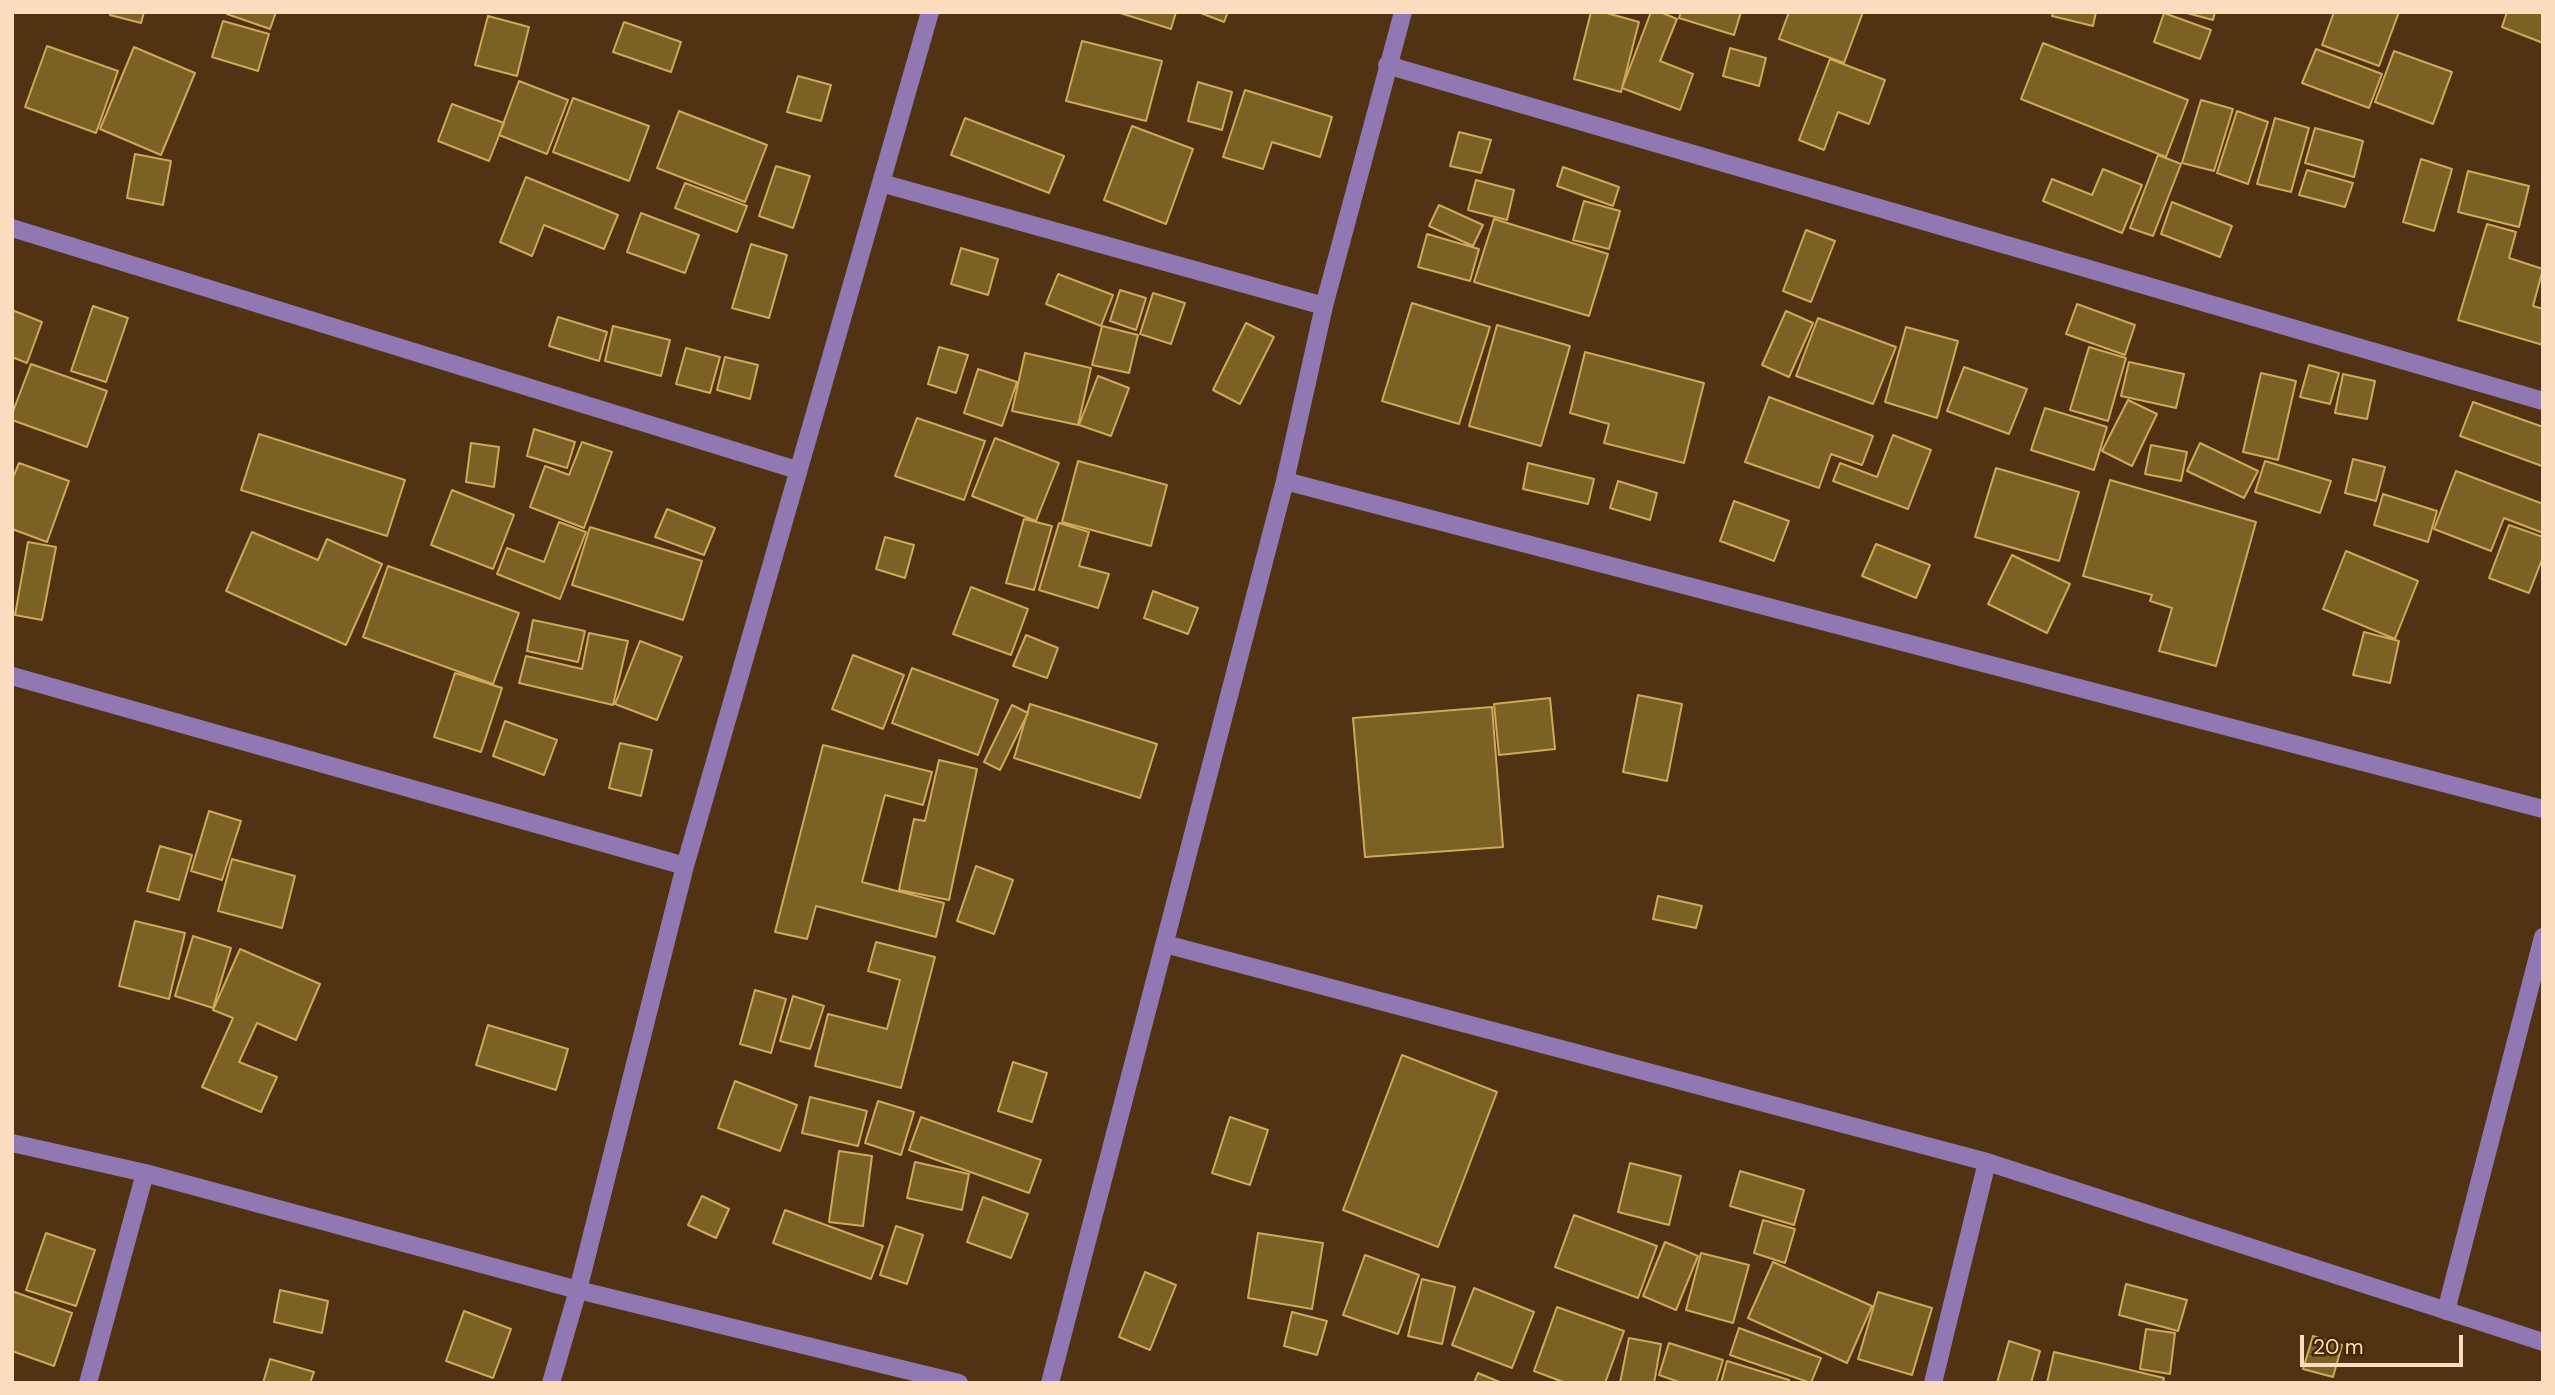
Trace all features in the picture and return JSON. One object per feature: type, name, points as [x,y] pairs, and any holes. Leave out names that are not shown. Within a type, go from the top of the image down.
[{"type":"street","points":[[1050,1383],[1285,481],[1324,306],[1403,12]]},
{"type":"street","points":[[551,1383],[578,1290],[685,866],[928,13]]},
{"type":"street","points":[[1387,65],[2543,401]]},
{"type":"street","points":[[881,183],[1324,306]]},
{"type":"street","points":[[12,228],[797,470]]},
{"type":"street","points":[[1285,481],[2543,809]]},
{"type":"street","points":[[12,677],[685,866]]},
{"type":"street","points":[[2446,1311],[2543,937]]},
{"type":"street","points":[[1165,944],[1987,1161],[2543,1342]]},
{"type":"street","points":[[12,1143],[145,1173],[578,1290],[959,1383]]},
{"type":"street","points":[[1933,1383],[1987,1161]]},
{"type":"street","points":[[88,1383],[145,1173]]},
{"type":"building","points":[[111,12],[144,12],[141,23],[110,15]]},
{"type":"building","points":[[276,12],[270,29],[227,14]]},
{"type":"building","points":[[1117,12],[1176,12],[1171,29]]},
{"type":"building","points":[[1198,12],[1228,12],[1224,22]]},
{"type":"building","points":[[1591,12],[1603,12],[1639,22],[1621,92],[1574,79]]},
{"type":"building","points":[[1651,12],[1660,12],[1677,19],[1660,61],[1693,74],[1680,110],[1622,88]]},
{"type":"building","points":[[1681,12],[1741,12],[1734,35],[1679,18]]},
{"type":"building","points":[[1789,12],[1863,12],[1844,63],[1779,39]]},
{"type":"building","points":[[2053,12],[2096,12],[2093,26],[2052,16]]},
{"type":"building","points":[[2183,12],[2215,12],[2213,20]]},
{"type":"building","points":[[2334,12],[2399,12],[2379,66],[2322,45]]},
{"type":"building","points":[[2507,12],[2543,12],[2543,43],[2502,27]]},
{"type":"building","points":[[2164,13],[2211,30],[2200,59],[2154,42]]},
{"type":"building","points":[[488,16],[529,27],[517,76],[475,65]]},
{"type":"building","points":[[223,21],[269,34],[258,71],[212,57]]},
{"type":"building","points":[[624,22],[681,42],[671,72],[613,52]]},
{"type":"building","points":[[1082,41],[1162,61],[1146,121],[1066,101]]},
{"type":"building","points":[[2043,43],[2188,100],[2166,157],[2021,99]]},
{"type":"building","points":[[47,46],[118,71],[96,133],[25,107]]},
{"type":"building","points":[[134,47],[195,73],[161,155],[100,129]]},
{"type":"building","points":[[1730,48],[1766,58],[1759,86],[1723,76]]},
{"type":"building","points":[[2316,49],[2382,74],[2369,108],[2302,83]]},
{"type":"building","points":[[2394,51],[2452,72],[2433,124],[2375,102]]},
{"type":"building","points":[[1830,59],[1885,80],[1869,124],[1838,112],[1824,150],[1799,140]]},
{"type":"building","points":[[798,76],[831,85],[821,121],[787,112]]},
{"type":"building","points":[[519,81],[568,100],[547,154],[499,135]]},
{"type":"building","points":[[1198,82],[1232,92],[1222,130],[1188,121]]},
{"type":"building","points":[[1245,90],[1332,117],[1320,157],[1272,142],[1263,169],[1223,157]]},
{"type":"building","points":[[573,98],[649,126],[629,181],[553,152]]},
{"type":"building","points":[[2201,100],[2233,109],[2214,171],[2182,163]]},
{"type":"building","points":[[452,104],[504,123],[489,161],[438,141]]},
{"type":"building","points":[[679,111],[767,145],[745,202],[657,168]]},
{"type":"building","points":[[2237,111],[2268,122],[2248,184],[2217,173]]},
{"type":"building","points":[[965,118],[1064,156],[1049,193],[951,155]]},
{"type":"building","points":[[2275,118],[2309,128],[2291,192],[2257,184]]},
{"type":"building","points":[[1132,126],[1193,149],[1166,224],[1104,200]]},
{"type":"building","points":[[2315,128],[2363,141],[2354,177],[2305,163]]},
{"type":"building","points":[[1459,132],[1491,140],[1481,173],[1450,166]]},
{"type":"building","points":[[135,154],[171,161],[163,205],[127,198]]},
{"type":"building","points":[[2158,155],[2181,164],[2153,236],[2130,228]]},
{"type":"building","points":[[2421,159],[2452,169],[2434,231],[2403,222]]},
{"type":"building","points":[[776,166],[810,176],[793,228],[759,216]]},
{"type":"building","points":[[1563,167],[1619,187],[1613,206],[1557,186]]},
{"type":"building","points":[[2103,169],[2142,185],[2122,233],[2043,201],[2052,179],[2092,195]]},
{"type":"building","points":[[2307,170],[2353,183],[2345,207],[2299,195]]},
{"type":"building","points":[[2468,171],[2529,186],[2519,227],[2458,212]]},
{"type":"building","points":[[526,177],[618,215],[604,249],[544,225],[532,256],[500,242]]},
{"type":"building","points":[[1476,180],[1514,190],[1507,220],[1468,210]]},
{"type":"building","points":[[685,183],[747,206],[737,232],[675,208]]},
{"type":"building","points":[[1584,201],[1620,211],[1609,249],[1573,240]]},
{"type":"building","points":[[2172,202],[2232,226],[2220,257],[2161,234]]},
{"type":"building","points":[[1439,205],[1483,225],[1473,246],[1429,226]]},
{"type":"building","points":[[641,213],[699,235],[685,273],[627,252]]},
{"type":"building","points":[[1494,219],[1608,254],[1589,316],[1474,282]]},
{"type":"building","points":[[2487,224],[2516,232],[2509,258],[2543,269],[2533,306],[2543,309],[2543,345],[2458,320]]},
{"type":"building","points":[[1806,230],[1835,241],[1811,302],[1783,291]]},
{"type":"building","points":[[1427,234],[1479,249],[1470,281],[1418,267]]},
{"type":"building","points":[[751,244],[787,255],[769,318],[732,308]]},
{"type":"building","points":[[961,248],[998,259],[988,295],[951,284]]},
{"type":"building","points":[[1058,274],[1113,295],[1101,326],[1046,304]]},
{"type":"building","points":[[1120,290],[1146,298],[1136,330],[1110,321]]},
{"type":"building","points":[[1153,293],[1185,303],[1171,344],[1140,334]]},
{"type":"building","points":[[1412,303],[1490,327],[1459,424],[1382,401]]},
{"type":"building","points":[[2077,304],[2135,325],[2125,355],[2066,334]]},
{"type":"building","points":[[93,306],[128,318],[106,382],[71,371]]},
{"type":"building","points":[[12,310],[42,322],[27,363],[12,357]]},
{"type":"building","points":[[1786,311],[1813,323],[1789,377],[1762,365]]},
{"type":"building","points":[[558,317],[607,332],[599,361],[549,346]]},
{"type":"building","points":[[1818,318],[1896,347],[1873,404],[1796,376]]},
{"type":"building","points":[[1246,323],[1274,337],[1240,404],[1213,390]]},
{"type":"building","points":[[1497,325],[1570,346],[1541,446],[1469,426]]},
{"type":"building","points":[[613,326],[670,340],[661,376],[605,361]]},
{"type":"building","points":[[1102,326],[1138,335],[1129,373],[1092,365]]},
{"type":"building","points":[[1906,327],[1958,341],[1937,418],[1885,402]]},
{"type":"building","points":[[939,347],[968,355],[956,393],[928,384]]},
{"type":"building","points":[[2089,347],[2126,358],[2108,421],[2070,410]]},
{"type":"building","points":[[686,348],[720,357],[710,393],[676,384]]},
{"type":"building","points":[[1585,352],[1704,383],[1684,463],[1604,443],[1609,424],[1570,413]]},
{"type":"building","points":[[1025,353],[1091,368],[1078,425],[1012,411]]},
{"type":"building","points":[[725,357],[758,365],[750,399],[717,390]]},
{"type":"building","points":[[2129,362],[2184,374],[2176,408],[2121,396]]},
{"type":"building","points":[[31,364],[107,391],[87,447],[12,420]]},
{"type":"building","points":[[2309,365],[2339,373],[2330,404],[2300,397]]},
{"type":"building","points":[[1964,367],[2027,389],[2009,434],[1947,411]]},
{"type":"building","points":[[978,369],[1017,382],[1002,426],[964,413]]},
{"type":"building","points":[[2261,373],[2296,381],[2278,460],[2243,452]]},
{"type":"building","points":[[2343,374],[2375,381],[2367,419],[2335,413]]},
{"type":"building","points":[[1098,376],[1129,388],[1111,436],[1079,425]]},
{"type":"building","points":[[1769,397],[1873,436],[1862,465],[1831,454],[1819,488],[1745,462]]},
{"type":"building","points":[[2128,400],[2157,414],[2132,466],[2102,451]]},
{"type":"building","points":[[2473,402],[2543,427],[2542,466],[2460,436]]},
{"type":"building","points":[[2045,408],[2107,427],[2094,470],[2031,450]]},
{"type":"building","points":[[917,418],[985,441],[964,500],[895,476]]},
{"type":"building","points":[[534,429],[575,442],[567,468],[527,456]]},
{"type":"building","points":[[259,434],[405,480],[387,536],[241,490]]},
{"type":"building","points":[[1893,435],[1931,450],[1908,509],[1833,481],[1840,463],[1877,477]]},
{"type":"building","points":[[995,438],[1059,463],[1036,521],[972,496]]},
{"type":"building","points":[[582,442],[612,452],[584,528],[530,507],[545,466],[569,475]]},
{"type":"building","points":[[471,443],[499,447],[494,487],[466,482]]},
{"type":"building","points":[[2200,443],[2258,471],[2244,498],[2187,471]]},
{"type":"building","points":[[2151,445],[2187,452],[2181,481],[2145,474]]},
{"type":"building","points":[[2353,459],[2385,467],[2376,501],[2345,493]]},
{"type":"building","points":[[1078,461],[1167,485],[1151,546],[1062,522]]},
{"type":"building","points":[[2265,461],[2331,481],[2320,513],[2255,492]]},
{"type":"building","points":[[19,463],[69,481],[47,542],[12,529],[12,480]]},
{"type":"building","points":[[1528,463],[1594,479],[1588,504],[1523,489]]},
{"type":"building","points":[[1996,468],[2079,492],[2059,561],[1975,537]]},
{"type":"building","points":[[2456,471],[2543,504],[2543,533],[2504,518],[2491,551],[2434,529]]},
{"type":"building","points":[[2110,480],[2256,522],[2216,666],[2159,651],[2172,608],[2150,601],[2152,595],[2083,576]]},
{"type":"building","points":[[1618,481],[1657,493],[1650,520],[1610,508]]},
{"type":"building","points":[[452,490],[514,515],[493,569],[431,545]]},
{"type":"building","points":[[2383,494],[2437,511],[2428,542],[2374,525]]},
{"type":"building","points":[[1734,501],[1789,521],[1774,561],[1720,541]]},
{"type":"building","points":[[667,509],[715,528],[704,555],[655,537]]},
{"type":"building","points":[[1024,519],[1052,526],[1034,590],[1006,583]]},
{"type":"building","points":[[559,522],[586,532],[560,599],[497,574],[507,548],[544,562]]},
{"type":"building","points":[[1059,523],[1089,532],[1079,566],[1109,574],[1098,608],[1039,590]]},
{"type":"building","points":[[2509,525],[2543,537],[2543,557],[2529,593],[2489,578]]},
{"type":"building","points":[[590,527],[702,561],[683,620],[572,585]]},
{"type":"building","points":[[252,532],[318,560],[327,539],[382,564],[346,645],[226,591]]},
{"type":"building","points":[[885,537],[914,545],[905,578],[876,569]]},
{"type":"building","points":[[28,542],[56,547],[42,620],[15,615]]},
{"type":"building","points":[[1876,544],[1930,565],[1916,598],[1862,576]]},
{"type":"building","points":[[2346,551],[2418,581],[2395,639],[2323,609]]},
{"type":"building","points":[[2012,555],[2070,584],[2047,633],[1988,604]]},
{"type":"building","points":[[388,566],[519,613],[493,684],[363,637]]},
{"type":"building","points":[[971,587],[1028,609],[1011,655],[953,634]]},
{"type":"building","points":[[1153,591],[1198,608],[1188,634],[1144,618]]},
{"type":"building","points":[[533,620],[585,631],[578,662],[527,651]]},
{"type":"building","points":[[2364,632],[2399,641],[2390,683],[2353,675]]},
{"type":"building","points":[[589,633],[628,641],[613,705],[519,683],[526,656],[582,669]]},
{"type":"building","points":[[1026,635],[1058,648],[1047,678],[1013,666]]},
{"type":"building","points":[[640,641],[682,657],[657,720],[615,704]]},
{"type":"building","points":[[853,655],[904,675],[883,729],[832,709]]},
{"type":"building","points":[[912,668],[998,700],[978,755],[892,723]]},
{"type":"building","points":[[455,673],[502,688],[481,752],[434,737]]},
{"type":"building","points":[[1638,695],[1682,704],[1667,781],[1623,772]]},
{"type":"building","points":[[1550,698],[1555,749],[1499,755],[1494,704]]},
{"type":"building","points":[[1030,704],[1157,744],[1140,798],[1014,758]]},
{"type":"building","points":[[1012,705],[1028,713],[1000,770],[984,762]]},
{"type":"building","points":[[1492,707],[1503,847],[1365,857],[1353,718]]},
{"type":"building","points":[[505,721],[557,740],[544,775],[493,756]]},
{"type":"building","points":[[620,743],[652,750],[641,796],[609,788]]},
{"type":"building","points":[[823,745],[932,772],[923,805],[885,795],[862,882],[944,903],[936,937],[816,906],[807,939],[775,932]]},
{"type":"building","points":[[939,760],[977,769],[949,900],[899,890],[914,819],[925,821]]},
{"type":"building","points":[[209,811],[241,821],[222,880],[191,871]]},
{"type":"building","points":[[160,846],[192,855],[179,900],[147,891]]},
{"type":"building","points":[[232,859],[295,876],[282,928],[218,911]]},
{"type":"building","points":[[976,866],[1013,880],[994,934],[957,921]]},
{"type":"building","points":[[1658,896],[1702,906],[1696,928],[1653,919]]},
{"type":"building","points":[[135,921],[185,933],[169,999],[119,986]]},
{"type":"building","points":[[193,936],[231,948],[213,1008],[175,996]]},
{"type":"building","points":[[876,942],[935,957],[901,1088],[815,1066],[828,1014],[887,1029],[900,980],[868,971]]},
{"type":"building","points":[[240,949],[320,984],[296,1040],[257,1023],[239,1062],[277,1077],[261,1112],[202,1087],[233,1018],[213,1010]]},
{"type":"building","points":[[755,990],[786,999],[771,1053],[740,1044]]},
{"type":"building","points":[[793,996],[824,1006],[810,1049],[780,1041]]},
{"type":"building","points":[[488,1025],[568,1049],[556,1090],[476,1065]]},
{"type":"building","points":[[1402,1055],[1497,1092],[1438,1247],[1343,1210]]},
{"type":"building","points":[[1013,1062],[1047,1073],[1032,1122],[998,1111]]},
{"type":"building","points":[[735,1081],[797,1105],[780,1151],[718,1128]]},
{"type":"building","points":[[810,1097],[867,1111],[858,1146],[802,1133]]},
{"type":"building","points":[[878,1101],[914,1112],[901,1155],[865,1143]]},
{"type":"building","points":[[921,1117],[1041,1160],[1029,1193],[909,1150]]},
{"type":"building","points":[[1230,1117],[1268,1130],[1250,1185],[1212,1173]]},
{"type":"building","points":[[839,1151],[872,1156],[863,1226],[829,1222]]},
{"type":"building","points":[[915,1162],[969,1174],[962,1210],[907,1198]]},
{"type":"building","points":[[1630,1163],[1681,1176],[1669,1225],[1618,1212]]},
{"type":"building","points":[[1740,1171],[1804,1190],[1794,1225],[1730,1206]]},
{"type":"building","points":[[702,1196],[729,1209],[716,1238],[688,1225]]},
{"type":"building","points":[[983,1197],[1028,1214],[1011,1258],[967,1242]]},
{"type":"building","points":[[785,1210],[883,1246],[871,1279],[773,1243]]},
{"type":"building","points":[[1574,1215],[1657,1246],[1638,1298],[1555,1267]]},
{"type":"building","points":[[1763,1220],[1795,1229],[1785,1263],[1754,1253]]},
{"type":"building","points":[[896,1226],[923,1235],[907,1284],[880,1275]]},
{"type":"building","points":[[46,1233],[95,1250],[76,1306],[26,1290]]},
{"type":"building","points":[[1258,1233],[1323,1243],[1312,1309],[1248,1298]]},
{"type":"building","points":[[1665,1242],[1698,1256],[1676,1310],[1643,1296]]},
{"type":"building","points":[[1701,1253],[1749,1265],[1733,1323],[1686,1310]]},
{"type":"building","points":[[1365,1255],[1419,1275],[1398,1334],[1343,1315]]},
{"type":"building","points":[[1773,1262],[1872,1306],[1847,1363],[1748,1318]]},
{"type":"building","points":[[1145,1272],[1176,1285],[1150,1350],[1119,1337]]},
{"type":"building","points":[[1422,1279],[1455,1287],[1442,1344],[1408,1336]]},
{"type":"building","points":[[2126,1284],[2187,1300],[2178,1331],[2119,1315]]},
{"type":"building","points":[[1474,1288],[1534,1312],[1512,1368],[1452,1345]]},
{"type":"building","points":[[280,1290],[328,1301],[322,1333],[274,1322]]},
{"type":"building","points":[[12,1291],[72,1313],[54,1366],[12,1351]]},
{"type":"building","points":[[1878,1292],[1932,1308],[1912,1375],[1858,1359]]},
{"type":"building","points":[[1557,1307],[1624,1331],[1605,1383],[1566,1383],[1534,1371]]},
{"type":"building","points":[[464,1311],[511,1329],[493,1378],[446,1361]]},
{"type":"building","points":[[1292,1312],[1327,1321],[1317,1355],[1284,1346]]},
{"type":"building","points":[[1739,1328],[1821,1358],[1811,1383],[1730,1355]]},
{"type":"building","points":[[2146,1329],[2175,1333],[2170,1374],[2140,1369]]},
{"type":"building","points":[[2313,1336],[2342,1345],[2333,1377],[2303,1369]]},
{"type":"building","points":[[1629,1338],[1661,1344],[1654,1383],[1620,1383]]},
{"type":"building","points":[[2009,1341],[2040,1351],[2031,1383],[1997,1383]]},
{"type":"building","points":[[1669,1343],[1723,1360],[1716,1383],[1682,1383],[1659,1375]]},
{"type":"building","points":[[2054,1352],[2164,1378],[2163,1383],[2047,1383]]},
{"type":"building","points":[[270,1359],[314,1372],[310,1383],[263,1383]]},
{"type":"building","points":[[1727,1361],[1789,1380],[1788,1383],[1721,1383]]},
{"type":"building","points":[[1478,1373],[1502,1383],[1474,1383]]}]
